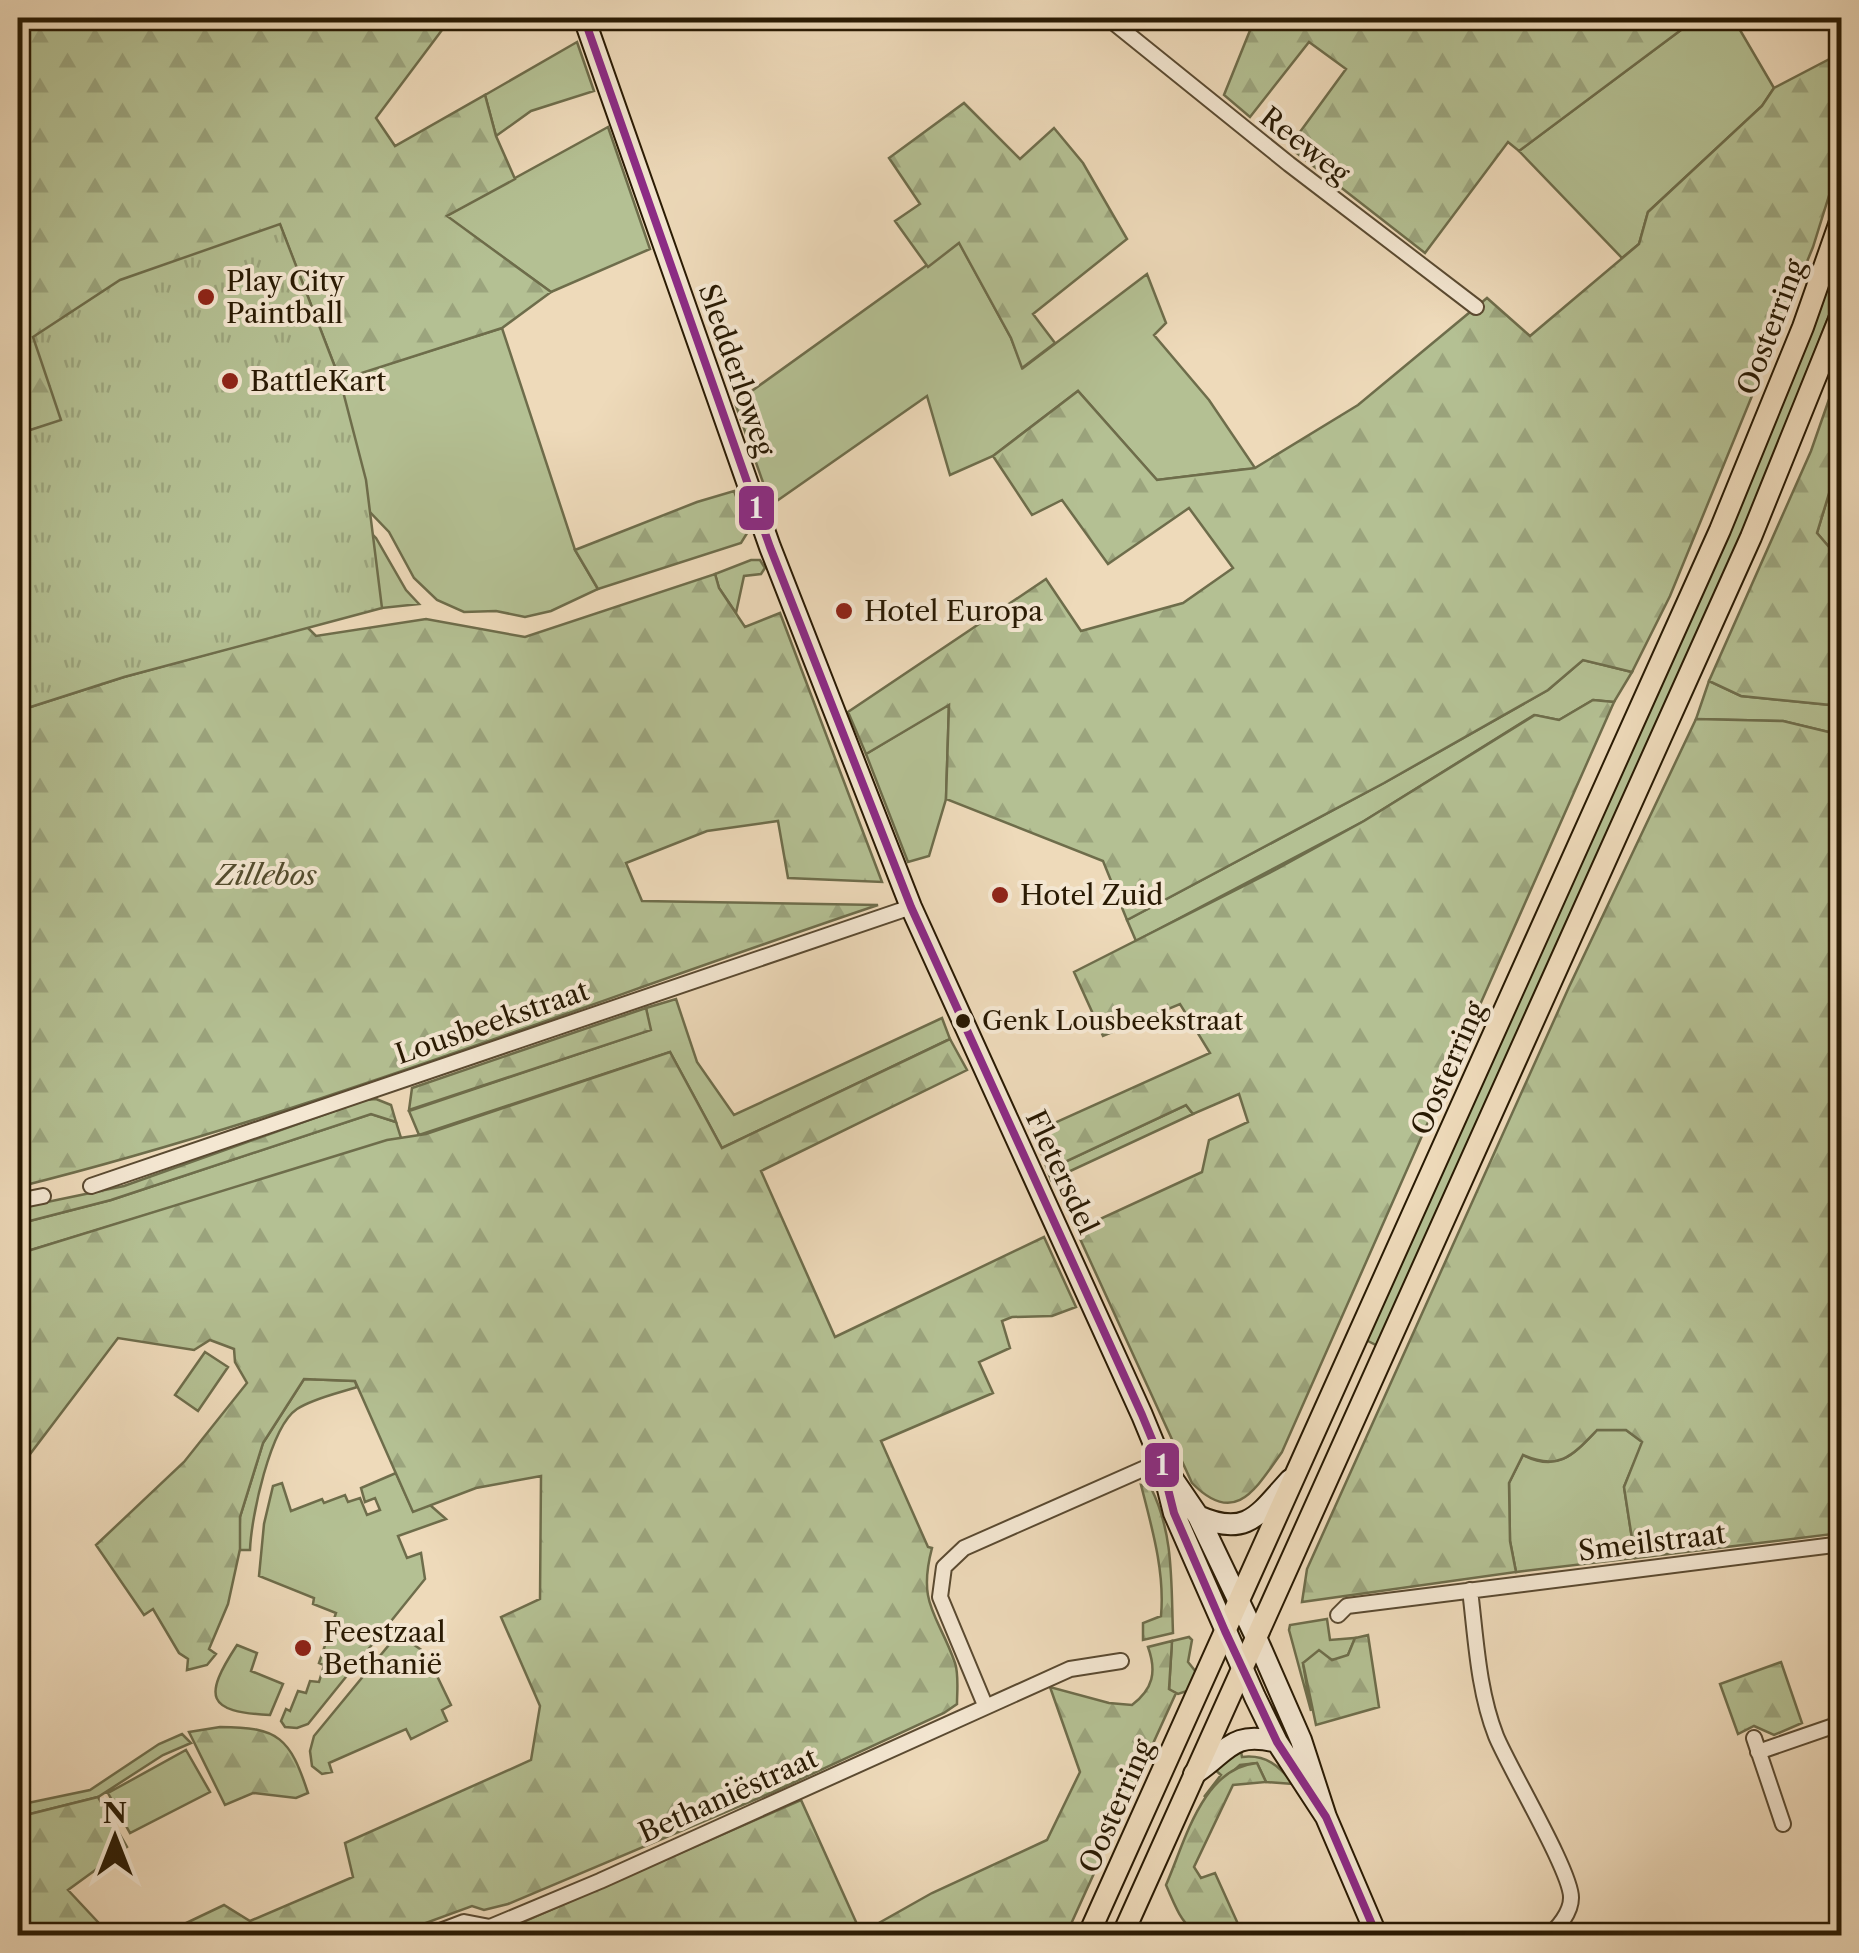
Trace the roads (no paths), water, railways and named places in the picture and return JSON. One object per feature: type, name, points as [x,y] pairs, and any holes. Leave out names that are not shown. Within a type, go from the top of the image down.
[{"type":"main road","name":"Oosterring","points":[[1088,1936],[1720,530],[1803,327],[1842,216]]},
{"type":"main road","name":"Oosterring","points":[[1122,1936],[1755,528],[1842,312]]},
{"type":"street","name":"Sledderloweg","points":[[584,18],[770,547],[911,906]]},
{"type":"street","name":"Reeweg","points":[[1108,18],[1274,153],[1476,307]]},
{"type":"street","name":"Lousbeekstraat","points":[[90,1186],[911,906]]},
{"type":"street","name":"Fletersdel","points":[[911,906],[1161,1461],[1198,1516],[1255,1635],[1302,1740],[1326,1818],[1377,1936]]},
{"type":"street","points":[[18,1201],[43,1196]]},
{"type":"street","name":"Fletersdel","points":[[1161,1461],[1174,1512],[1225,1631],[1277,1742],[1326,1818]]},
{"type":"street","points":[[985,1705],[940,1597],[944,1567],[964,1548],[1161,1461]]},
{"type":"street","points":[[1198,1516],[1212,1522],[1242,1525],[1252,1520],[1295,1474]]},
{"type":"street","name":"Smeilstraat","points":[[1338,1615],[1347,1606],[1842,1544]]},
{"type":"street","points":[[1470,1590],[1486,1710],[1572,1897],[1566,1916],[1547,1936]]},
{"type":"street","name":"Bethaniëstraat","points":[[428,1936],[464,1922],[490,1931],[1070,1668],[1121,1660]]},
{"type":"street","points":[[1783,1824],[1756,1745],[1842,1722]]},
{"type":"street","points":[[1194,1774],[1229,1744],[1241,1739],[1277,1742]]},
{"type":"place","name":"Play City Paintball","points":[[206,297]]},
{"type":"place","name":"BattleKart","points":[[230,381]]},
{"type":"place","name":"Hotel Europa","points":[[844,611]]},
{"type":"place","name":"Hotel Zuid","points":[[1000,895]]},
{"type":"place","name":"Genk Lousbeekstraat","points":[[963,1021]]},
{"type":"place","name":"Feestzaal Bethanië","points":[[303,1648]]},
{"type":"park label","name":"Zillebos","points":[[266,875]]}]
